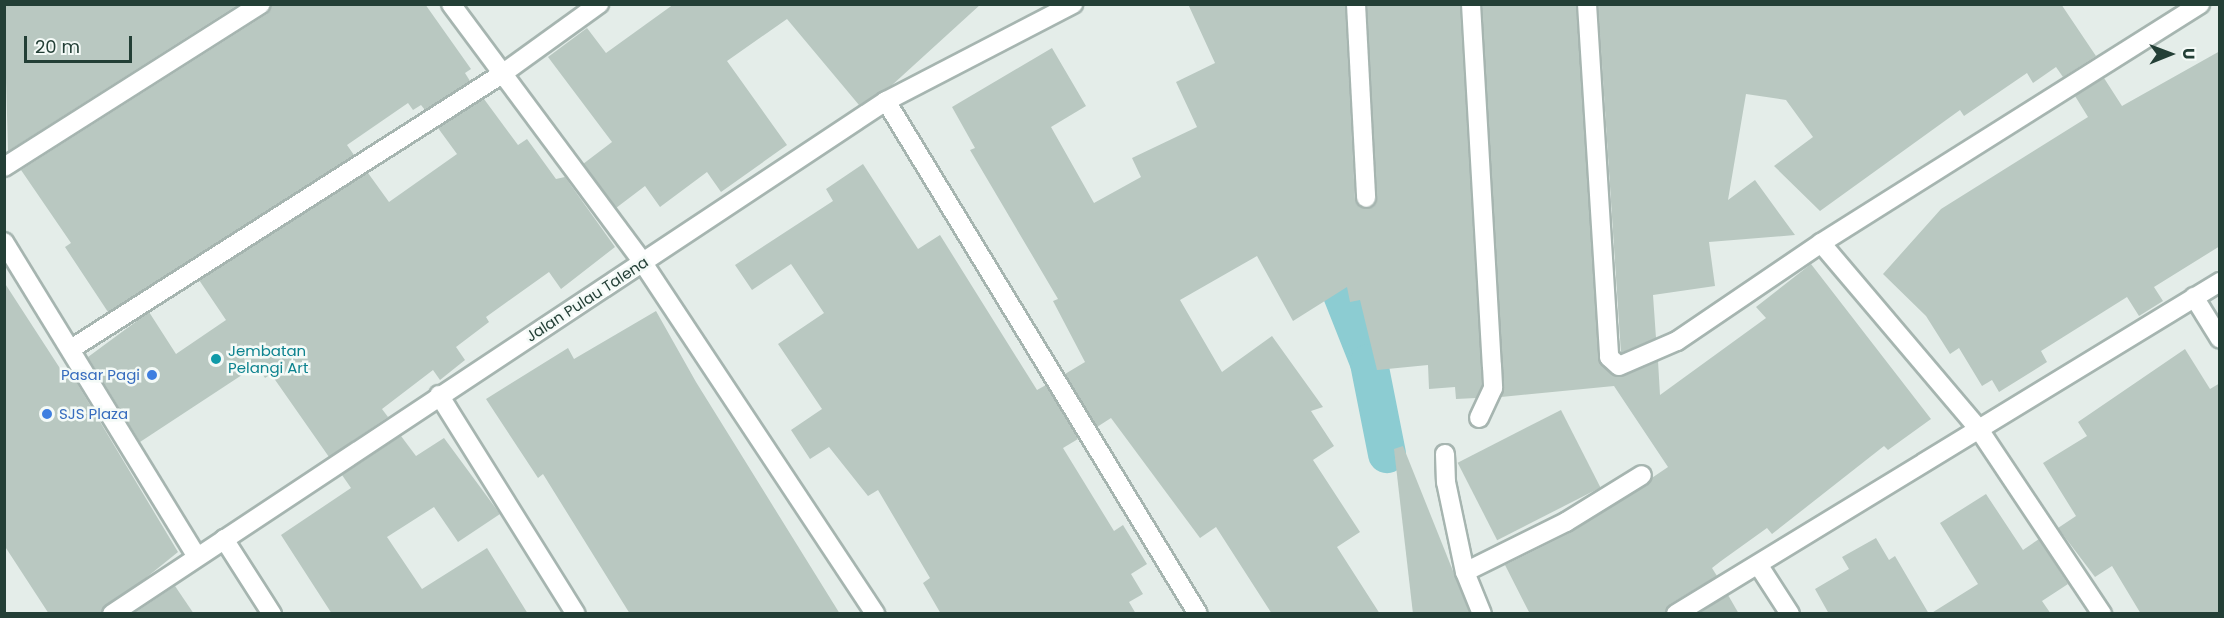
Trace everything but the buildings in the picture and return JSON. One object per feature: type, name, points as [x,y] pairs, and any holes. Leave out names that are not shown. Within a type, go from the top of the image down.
[{"type":"street","points":[[4,167],[261,4]]},
{"type":"street","points":[[451,4],[643,263],[875,614]]},
{"type":"street","points":[[71,349],[502,74],[599,4]]},
{"type":"street","name":"Jalan Pulau Talena","points":[[112,614],[439,395],[643,263],[886,101],[1073,4]]},
{"type":"street","points":[[1356,4],[1366,198]]},
{"type":"street","points":[[1471,4],[1493,388],[1479,418]]},
{"type":"street","points":[[1587,4],[1609,357],[1614,363],[1633,364],[1677,341],[1821,243],[2200,4]]},
{"type":"street","points":[[886,101],[1198,614]]},
{"type":"street","points":[[4,242],[197,556]]},
{"type":"street","points":[[1821,243],[1978,428],[2102,614]]},
{"type":"street","points":[[1676,614],[1759,566],[1978,428],[2220,282]]},
{"type":"street","points":[[2194,297],[2220,339]]},
{"type":"street","points":[[439,395],[576,614]]},
{"type":"street","points":[[1445,454],[1465,572],[1482,614]]},
{"type":"street","points":[[1465,572],[1566,522],[1642,475]]},
{"type":"street","points":[[224,539],[272,614]]},
{"type":"street","points":[[1759,566],[1790,614]]},
{"type":"waterway","points":[[1322,244],[1369,363],[1387,454]]},
{"type":"place","name":"Jembatan Pelangi Art","points":[[216,359]]},
{"type":"place","name":"Pasar Pagi","points":[[152,375]]},
{"type":"place","name":"SJS Plaza","points":[[47,414]]}]
